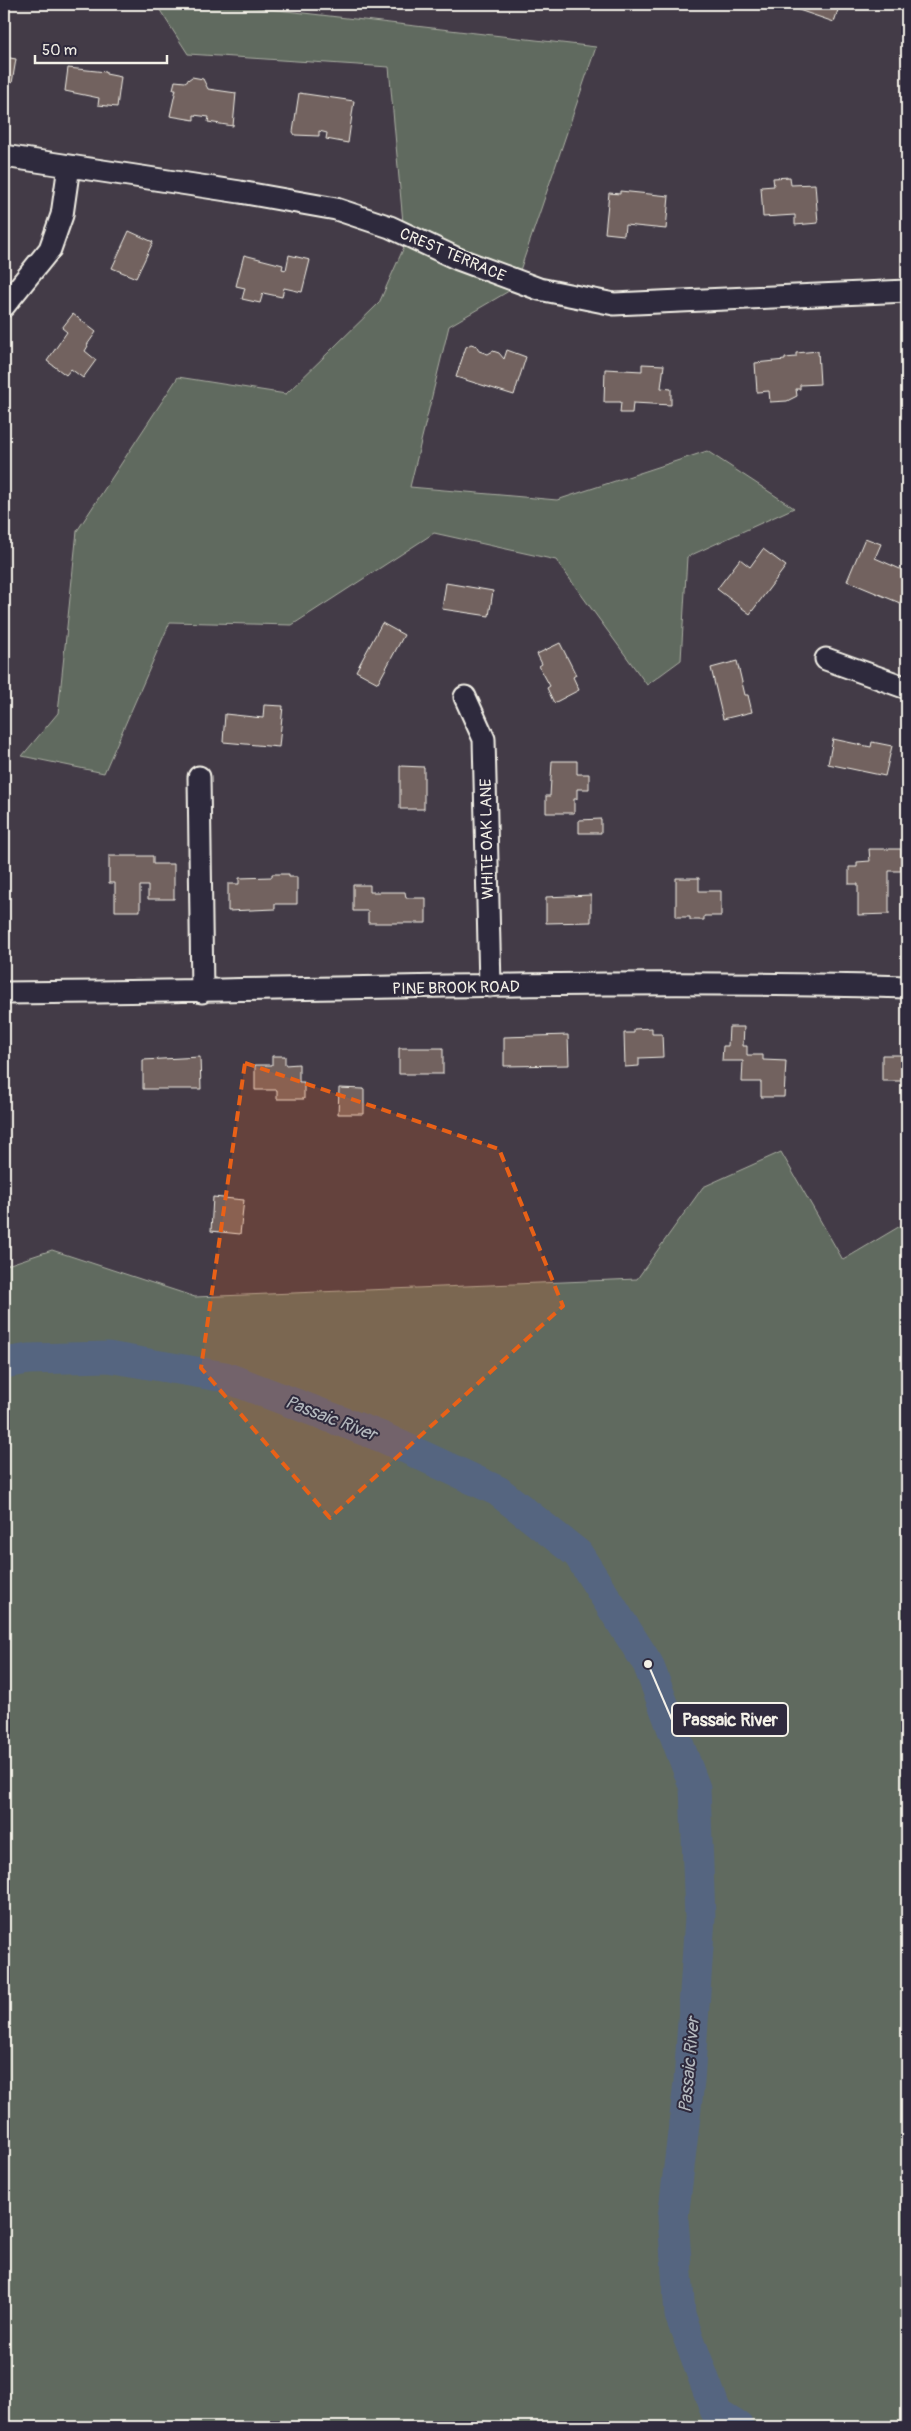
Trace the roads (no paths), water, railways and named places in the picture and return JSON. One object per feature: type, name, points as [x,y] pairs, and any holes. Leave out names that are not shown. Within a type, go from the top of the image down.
[{"type":"street","name":"CREST TERRACE","points":[[4,156],[240,192],[336,209],[390,227],[458,259],[538,289],[614,304],[907,291]]},
{"type":"street","points":[[4,306],[50,249],[62,215],[69,166]]},
{"type":"street","points":[[826,658],[907,688]]},
{"type":"street","name":"WHITE OAK LANE","points":[[465,697],[484,739],[490,986]]},
{"type":"street","points":[[199,777],[202,992]]},
{"type":"street","name":"PINE BROOK ROAD","points":[[4,993],[202,992],[490,986],[822,985],[907,987]]},
{"type":"waterway","name":"Passaic River","points":[[4,1363],[29,1359],[108,1357],[225,1377],[382,1437],[498,1491],[578,1554],[648,1664],[695,1788],[700,1917],[689,2082],[673,2218],[680,2315],[717,2414],[738,2427]]},
{"type":"place","name":"Passaic River","points":[[648,1664]]}]
